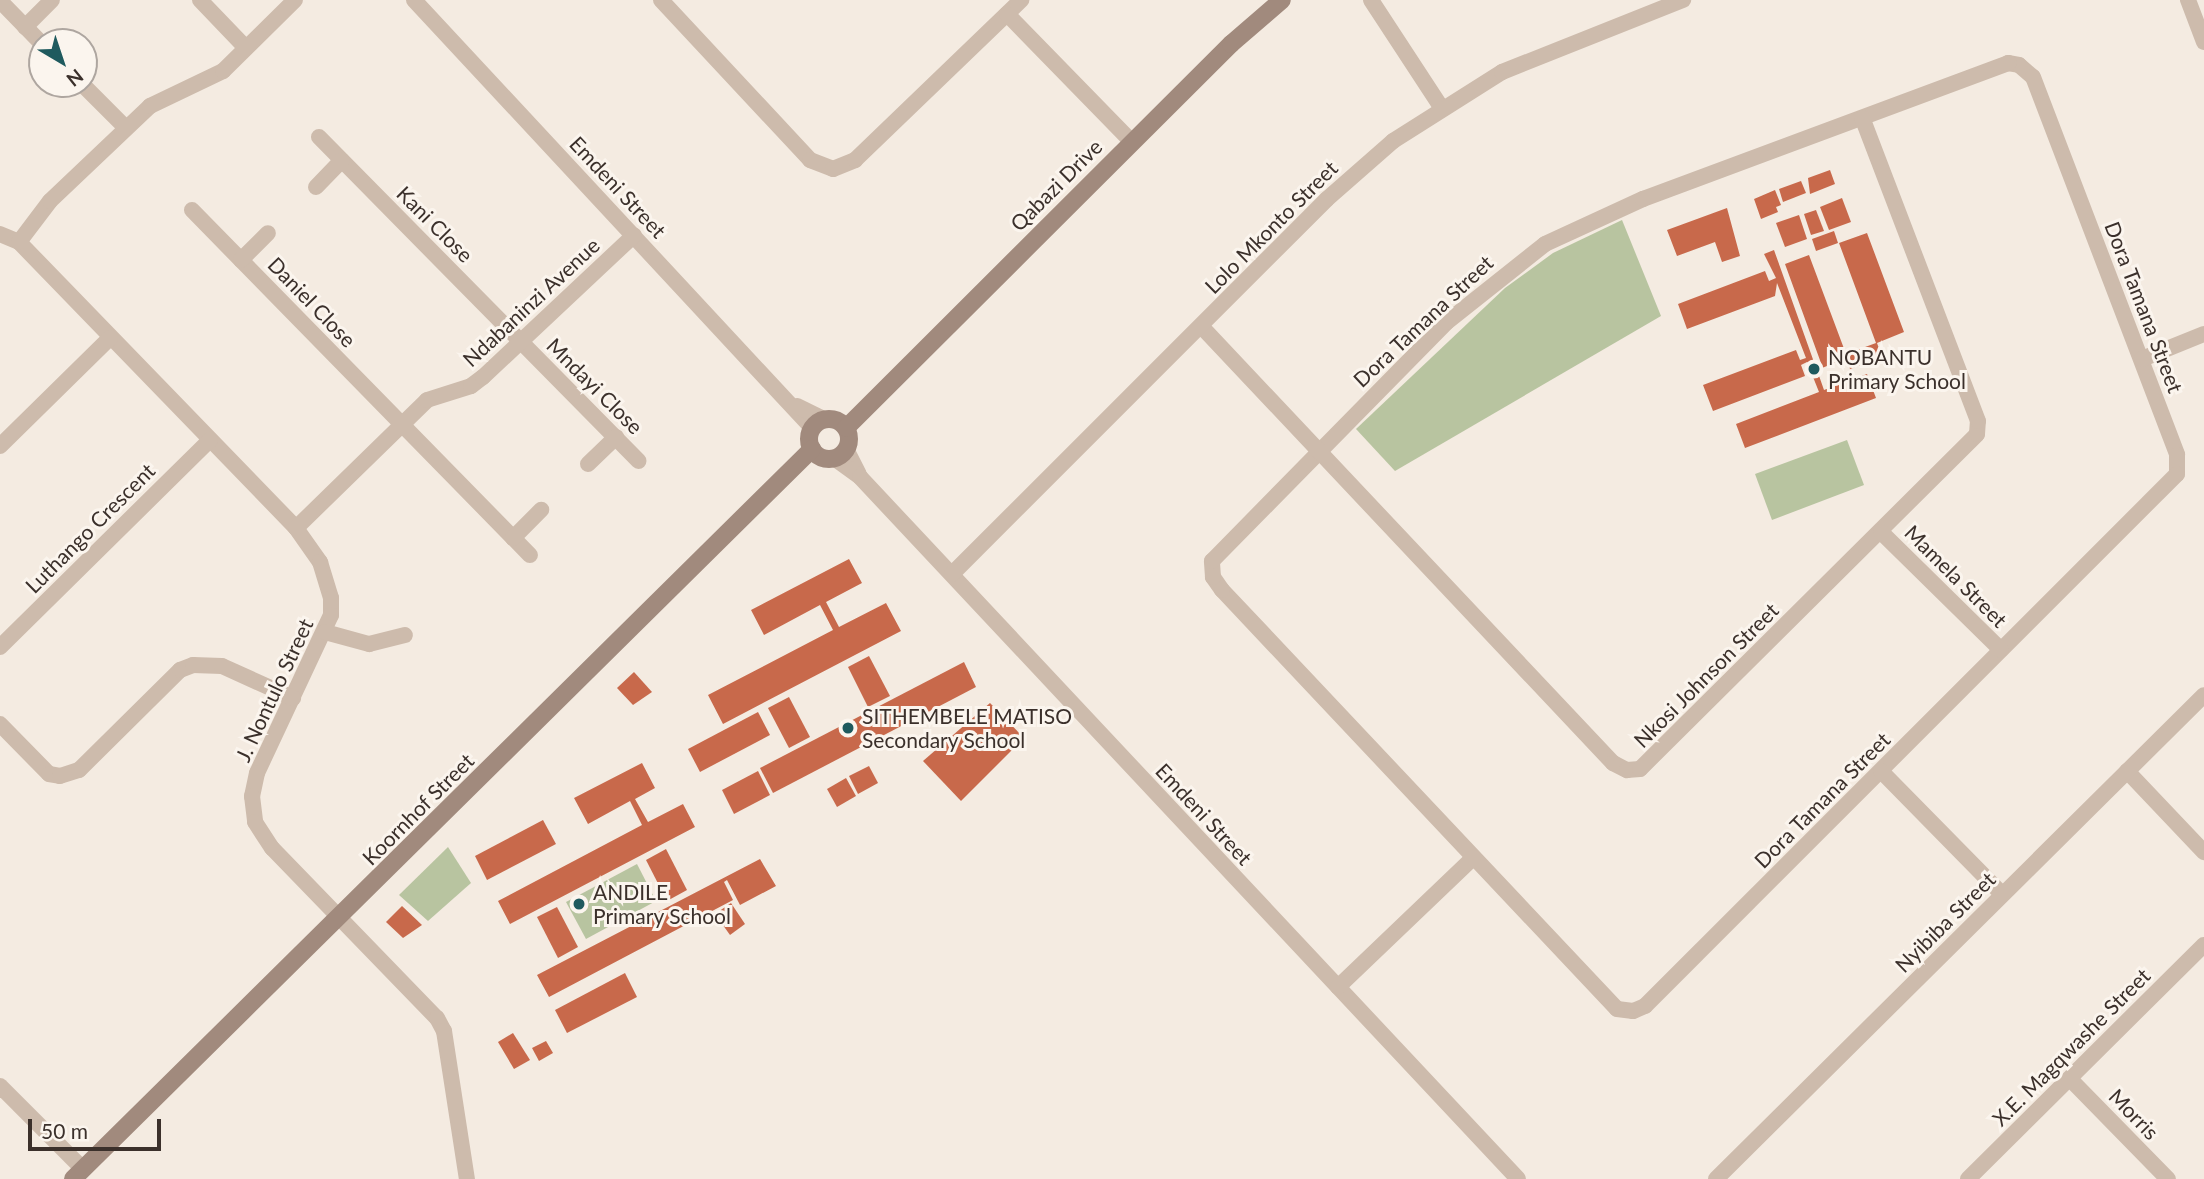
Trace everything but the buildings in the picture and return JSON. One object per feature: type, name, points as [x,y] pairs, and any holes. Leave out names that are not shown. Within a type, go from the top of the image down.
[{"type":"street","points":[[25,27],[52,0]]},
{"type":"street","points":[[200,0],[246,48]]},
{"type":"street","points":[[19,242],[50,201],[126,128],[165,98],[206,83],[295,0]]},
{"type":"street","name":"Emdeni Street","points":[[414,0],[792,403],[830,424]]},
{"type":"street","points":[[661,0],[810,160],[833,169],[855,160],[1021,0]]},
{"type":"street","name":"Qabazi Drive","points":[[830,424],[865,405],[1132,142],[1282,0]]},
{"type":"street","points":[[1371,0],[1441,107]]},
{"type":"street","name":"Lolo Mkonto Street","points":[[952,574],[1348,179],[1441,107],[1534,57],[1683,0]]},
{"type":"street","points":[[2188,0],[2204,42]]},
{"type":"street","points":[[4,5],[28,30]]},
{"type":"street","points":[[1007,14],[1132,142]]},
{"type":"street","name":"Dora Tamana Street","points":[[2008,63],[2026,70],[2033,77],[2177,454],[2177,474],[1645,1006],[1633,1011],[1617,1009],[1213,577],[1215,554],[1456,313],[1545,244],[1643,199],[1862,118],[2008,63]]},
{"type":"street","points":[[96,98],[126,128]]},
{"type":"street","name":"Nkosi Johnson Street","points":[[1201,326],[1614,763],[1627,770],[1646,765],[1971,443],[1978,427],[1862,118]]},
{"type":"street","name":"Kani Close","points":[[319,137],[521,341]]},
{"type":"street","points":[[316,187],[342,160]]},
{"type":"street","name":"Daniel Close","points":[[191,210],[530,555]]},
{"type":"street","points":[[241,260],[268,233]]},
{"type":"street","name":"J. Nontulo Street","points":[[0,234],[19,242],[296,528],[320,562],[331,598],[325,632],[257,773],[252,796],[255,822],[272,848],[429,1008],[444,1031],[467,1179]]},
{"type":"street","name":"Ndabaninzi Avenue","points":[[296,528],[431,397],[471,386],[634,235]]},
{"type":"street","points":[[2142,359],[2204,334]]},
{"type":"street","points":[[0,446],[110,338]]},
{"type":"street","name":"Mndayi Close","points":[[521,341],[639,461]]},
{"type":"street","points":[[828,453],[830,424]]},
{"type":"street","points":[[828,453],[830,424]]},
{"type":"street","points":[[588,464],[616,437]]},
{"type":"street","name":"Luthango Crescent","points":[[0,647],[210,440]]},
{"type":"street","name":"Emdeni Street","points":[[828,453],[860,477],[1518,1179]]},
{"type":"street","name":"Koornhof Street","points":[[78,1174],[793,471],[828,453]]},
{"type":"street","points":[[513,537],[541,510]]},
{"type":"street","name":"Mamela Street","points":[[1881,532],[2001,650]]},
{"type":"street","points":[[325,632],[369,644],[405,635]]},
{"type":"street","points":[[0,724],[49,774],[60,776],[79,770],[180,670],[193,665],[222,666],[293,698]]},
{"type":"street","name":"Nyibiba Street","points":[[1716,1179],[2204,695]]},
{"type":"street","points":[[1881,771],[2002,894]]},
{"type":"street","points":[[2127,771],[2204,852]]},
{"type":"street","points":[[1338,987],[1473,858]]},
{"type":"street","name":"X.E. Magqwashe Street","points":[[1968,1179],[2204,945]]},
{"type":"street","name":"Morris","points":[[2070,1079],[2168,1179]]},
{"type":"street","points":[[0,1086],[78,1174]]},
{"type":"green space","points":[[1622,220],[1661,316],[1395,471],[1356,429],[1505,288],[1553,253]]},
{"type":"green space","points":[[1847,440],[1864,485],[1772,520],[1755,474]]},
{"type":"green space","points":[[448,847],[471,883],[428,921],[399,895]]},
{"type":"green space","points":[[637,864],[656,901],[586,939],[566,902]]},
{"type":"place","name":"NOBANTU Primary School","points":[[1814,369]]},
{"type":"place","name":"SITHEMBELE MATISO Secondary School","points":[[848,728]]},
{"type":"place","name":"ANDILE Primary School","points":[[579,904]]}]
